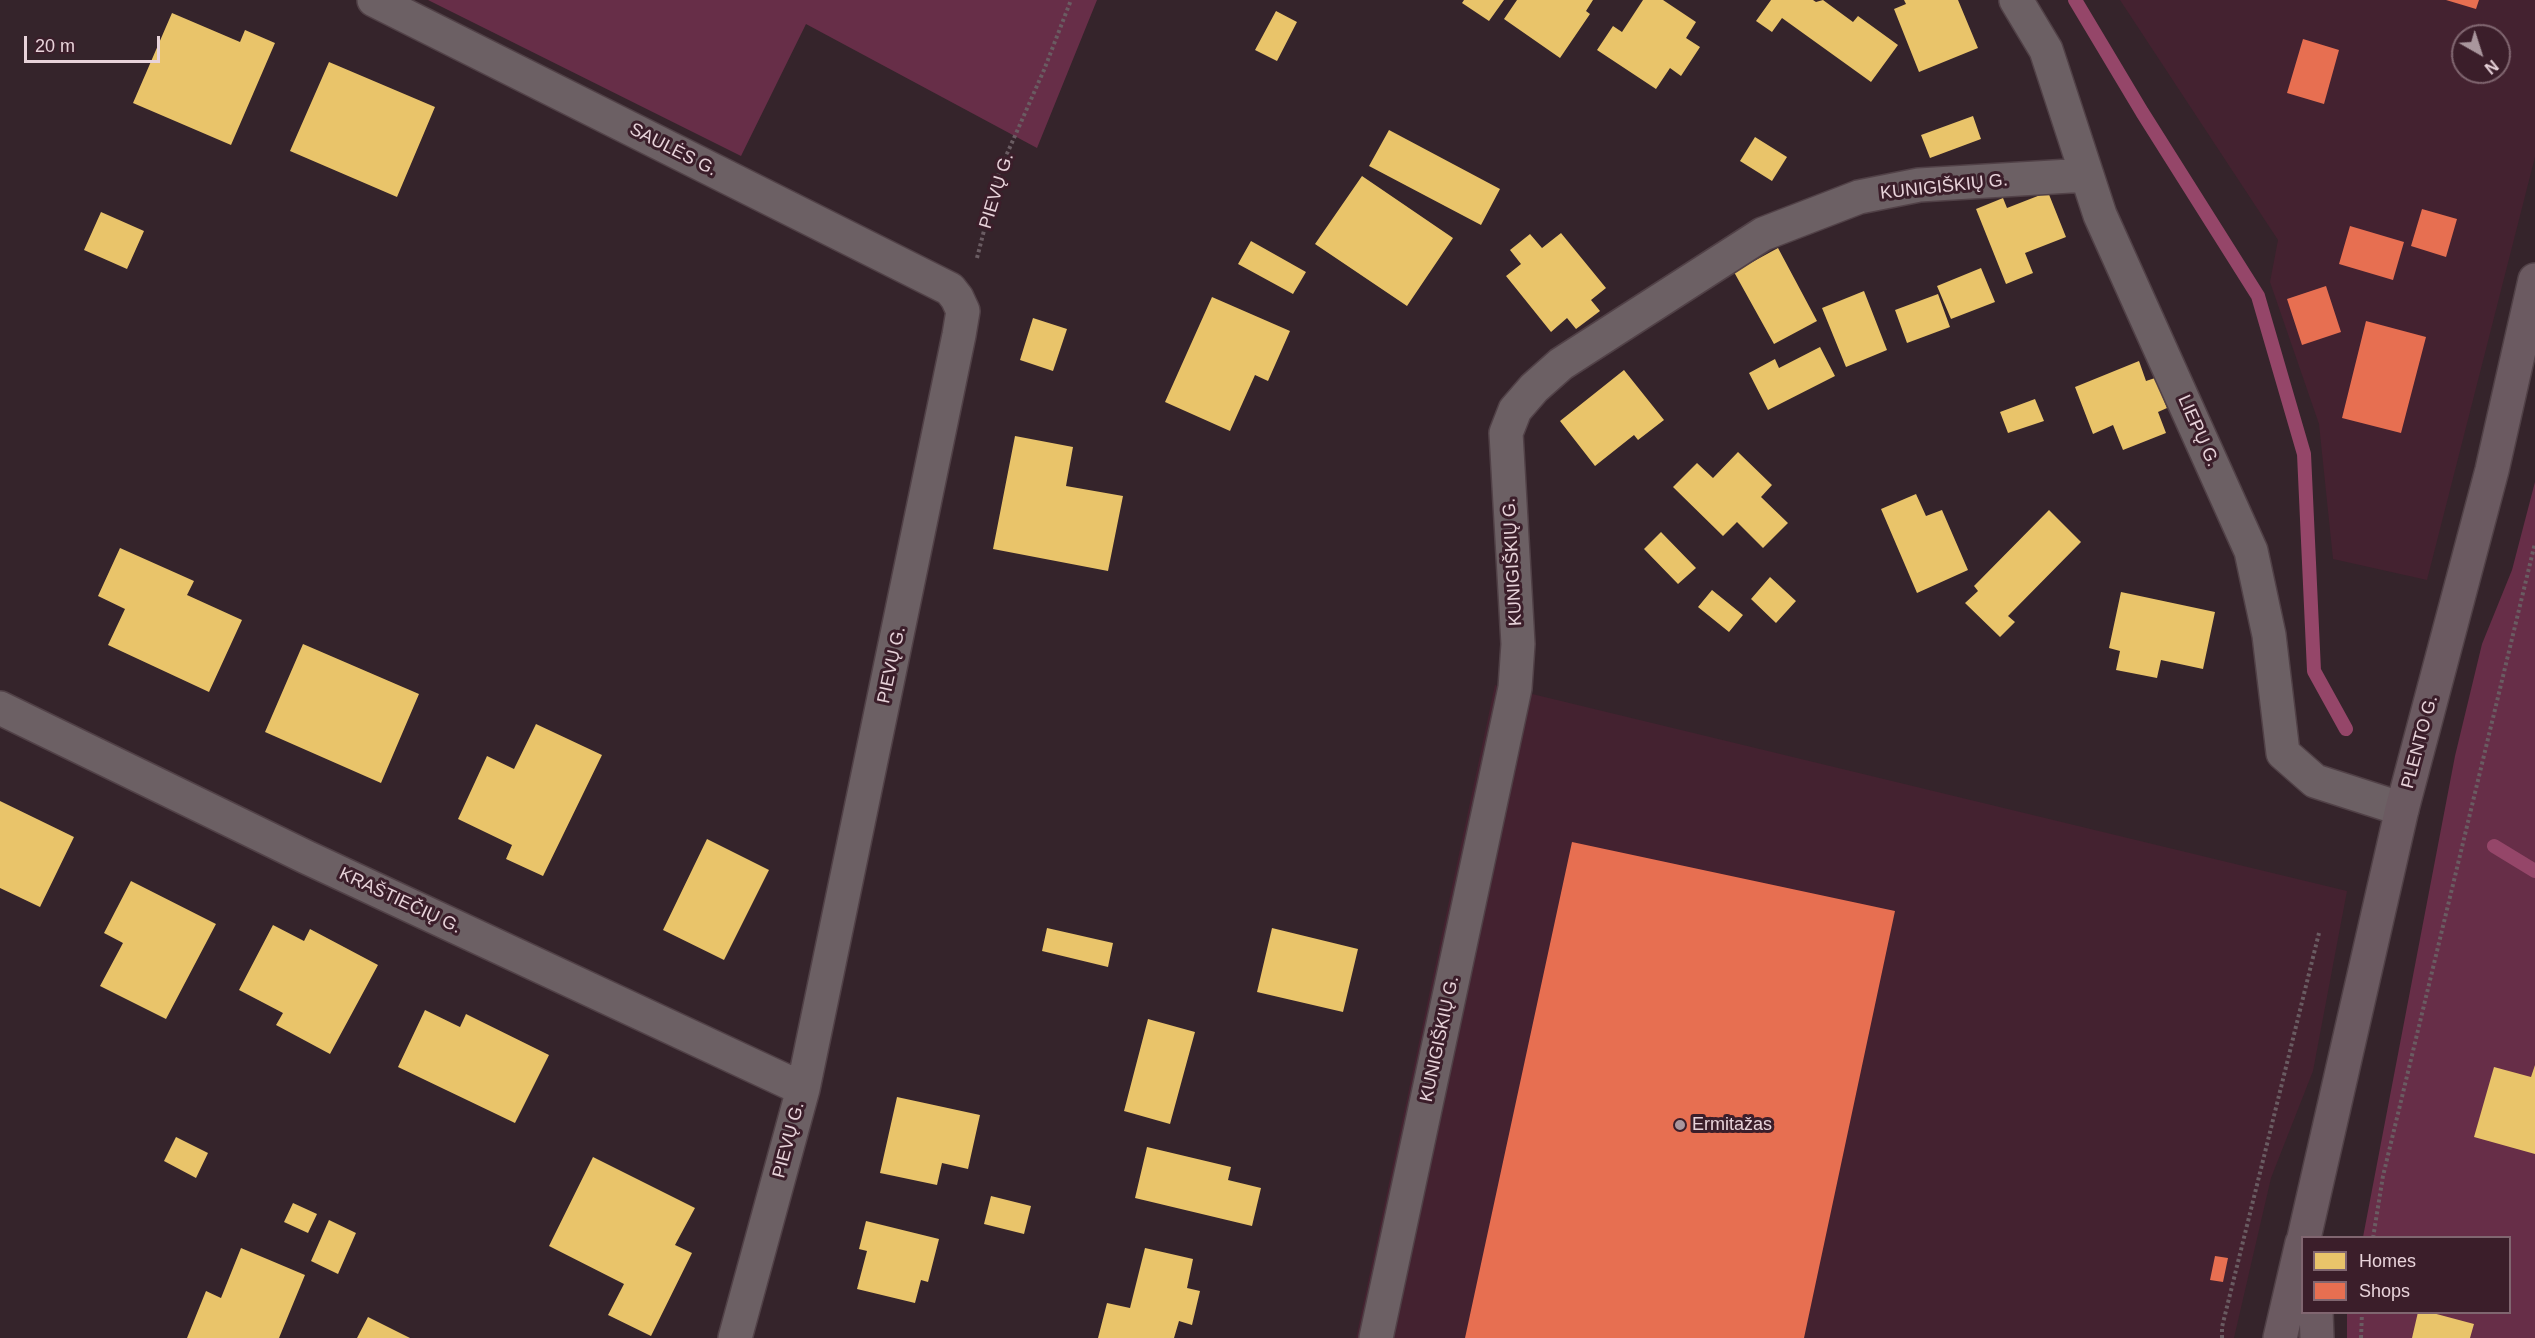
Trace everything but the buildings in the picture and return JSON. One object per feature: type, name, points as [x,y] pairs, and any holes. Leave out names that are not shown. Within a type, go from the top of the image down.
[{"type":"highway","name":"PLENTO G.","points":[[2305,1236],[2312,1222],[2402,809],[2492,470],[2535,279]]},
{"type":"highway","points":[[2280,1338],[2301,1247]]},
{"type":"highway","points":[[2316,1314],[2317,1338]]},
{"type":"street","name":"SAULĖS G.","points":[[374,0],[950,289],[963,311]]},
{"type":"street","name":"LIEPŲ G.","points":[[2016,0],[2046,50],[2100,216],[2251,551],[2269,635],[2283,753],[2315,781],[2402,809]]},
{"type":"street","name":"KUNIGIŠKIŲ G.","points":[[1376,1338],[1515,688],[1518,644],[1506,433],[1515,410],[1534,388],[1561,364],[1763,234],[1859,197],[1919,185],[2087,175]]},
{"type":"street","name":"PIEVŲ G.","points":[[735,1338],[803,1089],[960,335],[963,311]]},
{"type":"street","name":"KRAŠTIEČIŲ G.","points":[[0,708],[306,857],[803,1089]]},
{"type":"path","name":"PIEVŲ G.","points":[[963,311],[999,172],[1044,70],[1071,0]]},
{"type":"path","points":[[2373,1236],[2385,1164],[2535,543]]},
{"type":"path","points":[[2222,1338],[2225,1316],[2319,933]]},
{"type":"path","points":[[2361,1338],[2362,1314]]},
{"type":"shaded area","points":[[428,0],[1097,0],[1037,148],[806,24],[741,156]]},
{"type":"shaded area","points":[[2120,0],[2535,0],[2535,157],[2427,580],[2333,559],[2319,424],[2270,282],[2278,240]]},
{"type":"shaded area","points":[[2535,482],[2535,1338],[2347,1338],[2347,1314],[2511,1314],[2511,1236],[2363,1236],[2455,756],[2482,644],[2512,570]]},
{"type":"shaded area","points":[[1495,685],[2347,891],[2313,1071],[2271,1178],[2234,1338],[1356,1338]]},
{"type":"waterway","points":[[2075,0],[2142,112],[2258,296],[2304,454],[2314,671],[2346,729]]},
{"type":"waterway","points":[[2494,846],[2535,871]]},
{"type":"place","name":"Ermitažas","points":[[1680,1125]]}]
